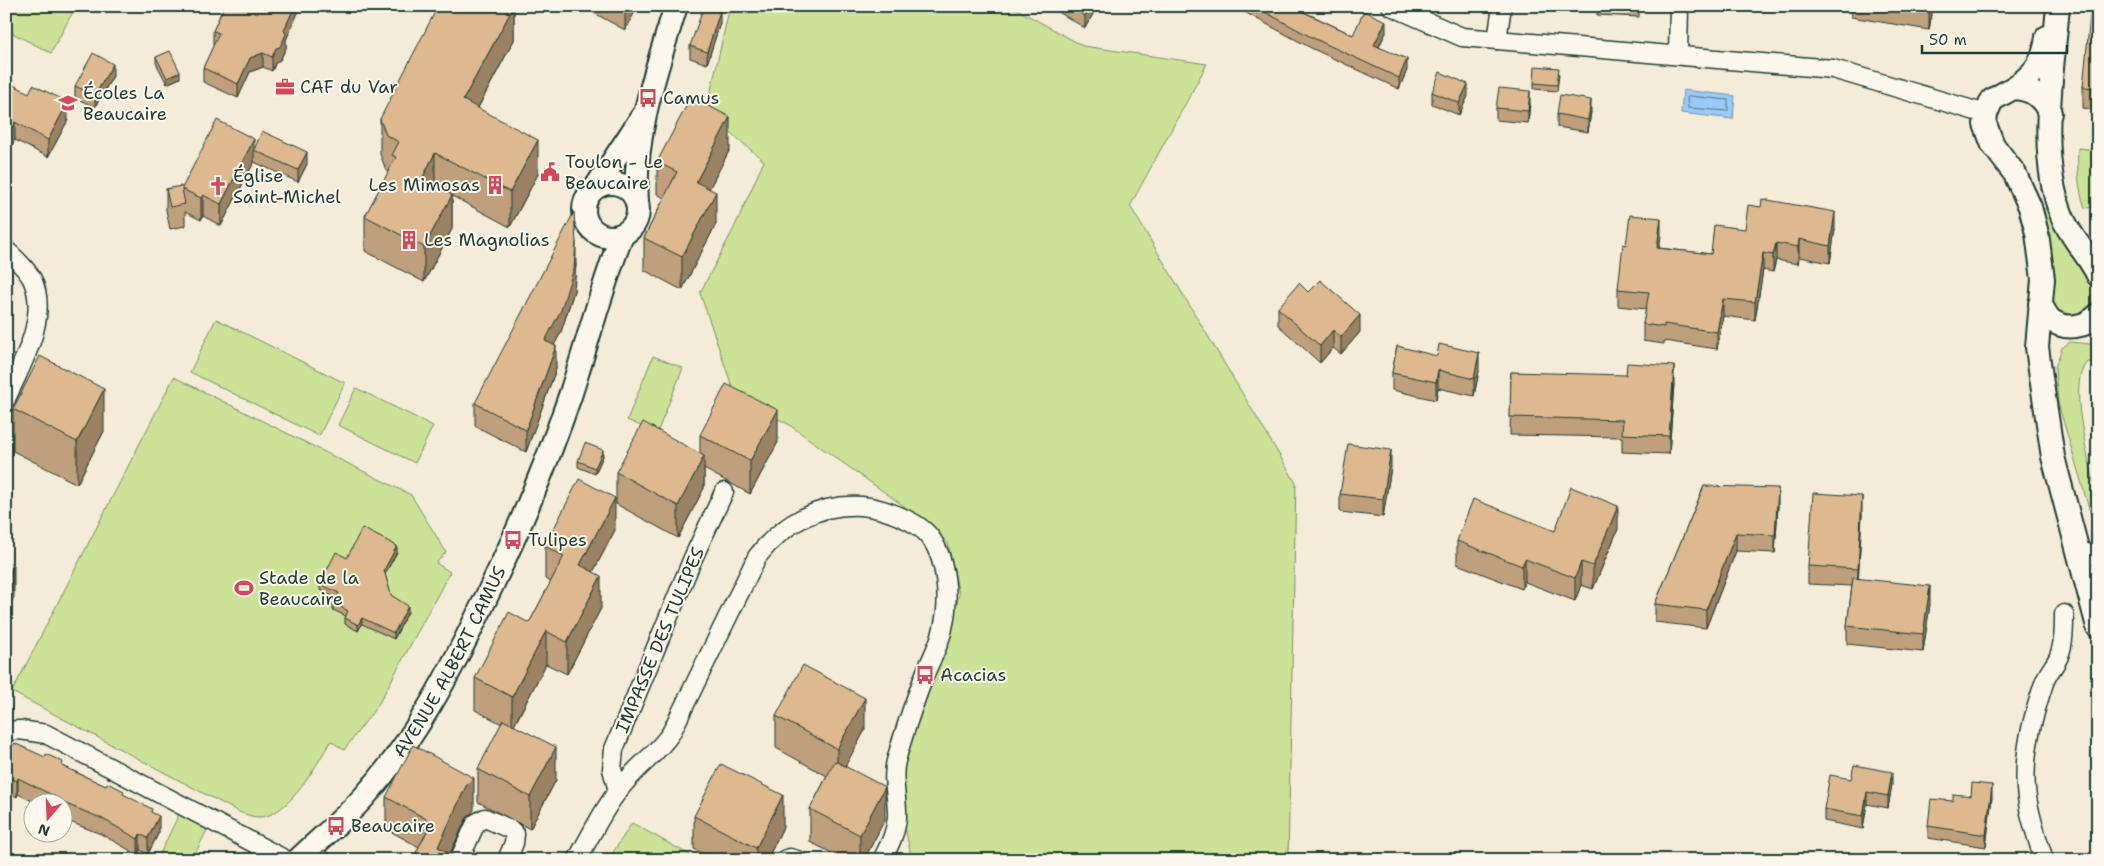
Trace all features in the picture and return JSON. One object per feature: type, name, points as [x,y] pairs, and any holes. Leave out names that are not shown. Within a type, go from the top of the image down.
[{"type":"street","points":[[644,114],[596,187],[585,200],[584,209],[588,224],[600,235],[611,237],[622,235],[635,222],[638,213],[636,182],[644,114],[676,6]]},
{"type":"street","points":[[1391,6],[1462,37],[1833,69],[1986,114]]},
{"type":"street","points":[[1497,40],[1502,6]]},
{"type":"street","points":[[1678,55],[1679,6]]},
{"type":"street","points":[[2049,6],[2045,53],[2030,77],[1992,100],[1986,114],[1987,134],[2015,174],[2030,207],[2041,253],[2043,279],[2037,347],[2053,457],[2088,554],[2098,627]]},
{"type":"street","points":[[2058,6],[2050,112],[2050,161],[2062,216],[2098,275]]},
{"type":"street","points":[[2013,88],[2033,92],[2043,99],[2050,112]]},
{"type":"street","points":[[596,187],[604,184],[621,185],[634,196],[637,203]]},
{"type":"street","name":"AVENUE ALBERT CAMUS","points":[[600,235],[602,247],[601,292]]},
{"type":"street","name":"AVENUE ALBERT CAMUS","points":[[298,860],[336,826],[370,789],[438,694],[454,664],[498,574],[528,504],[571,394],[601,292],[622,235]]},
{"type":"street","points":[[6,250],[31,278],[38,304],[27,352],[6,399]]},
{"type":"street","points":[[2040,304],[2050,320],[2067,326],[2082,326],[2098,315]]},
{"type":"street","points":[[2041,377],[2051,346],[2067,326]]},
{"type":"street","name":"IMPASSE DES TULIPES","points":[[618,790],[612,768],[614,749],[693,558],[724,492]]},
{"type":"street","points":[[577,860],[618,790],[629,777],[661,748],[671,733],[757,556],[764,547],[788,526],[803,516],[852,506],[873,508],[894,514],[929,535],[938,551],[946,594],[944,628],[909,715],[894,767],[896,824],[893,838],[882,860]]},
{"type":"street","points":[[2044,860],[2032,821],[2026,788],[2028,745],[2034,715],[2045,680],[2059,656],[2064,634],[2064,614]]},
{"type":"street","points":[[6,731],[20,730],[46,734],[286,860]]},
{"type":"street","points":[[459,860],[476,823],[485,818],[510,829],[515,834],[514,844],[507,860]]},
{"type":"street","points":[[784,860],[790,858],[798,860]]},
{"type":"green space","points":[[6,6],[76,6],[51,53],[6,30]]},
{"type":"green space","points":[[730,6],[1011,6],[1083,46],[1207,64],[1130,206],[1296,483],[1288,860],[912,860],[897,791],[907,711],[948,643],[959,594],[948,543],[908,509],[788,424],[736,398],[700,293],[734,228],[764,161],[706,112]]},
{"type":"green space","points":[[2078,148],[2098,150],[2097,207],[2085,208],[2078,178]]},
{"type":"green space","points":[[2052,206],[2095,287],[2092,304],[2074,317],[2054,309],[2050,299],[2037,212]]},
{"type":"green space","points":[[216,319],[345,383],[319,436],[190,372]]},
{"type":"green space","points":[[2070,342],[2090,344],[2098,352],[2098,363],[2087,362],[2081,372],[2079,402],[2084,438],[2094,483],[2098,489],[2098,539],[2058,403],[2055,367],[2062,348]]},
{"type":"green space","points":[[653,356],[683,368],[657,433],[627,420]]},
{"type":"green space","name":"Stade de la Beaucaire","points":[[174,377],[411,495],[446,552],[436,563],[450,572],[378,705],[344,750],[331,741],[301,788],[281,809],[269,815],[256,817],[239,812],[12,692]]},
{"type":"green space","points":[[356,388],[433,426],[415,463],[338,425]]},
{"type":"green space","points":[[179,814],[207,830],[192,860],[157,860]]},
{"type":"green space","points":[[632,823],[690,855],[692,860],[608,860]]},
{"type":"water","points":[[1683,90],[1735,96],[1733,119],[1681,113]]},
{"type":"building","points":[[224,6],[295,6],[284,30],[286,34],[280,47],[276,48],[272,57],[263,53],[250,58],[238,84],[203,68],[219,33],[213,31]]},
{"type":"building","points":[[438,6],[514,6],[463,100],[538,140],[510,192],[435,153],[422,179],[452,195],[424,247],[365,216],[396,157],[392,155],[399,142],[386,135],[380,119]]},
{"type":"building","points":[[704,6],[720,11],[707,52],[690,46]]},
{"type":"building","points":[[1069,6],[1091,6],[1085,16]]},
{"type":"building","points":[[1254,6],[1298,6],[1297,9],[1353,35],[1364,11],[1386,21],[1374,45],[1407,59],[1399,78],[1313,38]]},
{"type":"building","points":[[2091,6],[2098,6],[2098,88],[2083,87]]},
{"type":"building","points":[[170,51],[180,72],[167,78],[156,57]]},
{"type":"building","points":[[93,53],[113,64],[95,95],[75,86]]},
{"type":"building","points":[[1535,66],[1559,68],[1557,85],[1534,83]]},
{"type":"building","points":[[1440,72],[1468,84],[1459,103],[1432,92]]},
{"type":"building","points":[[6,81],[29,93],[33,85],[68,102],[48,140],[15,122],[6,139]]},
{"type":"building","points":[[1499,88],[1530,91],[1528,111],[1496,108]]},
{"type":"building","points":[[1560,95],[1591,100],[1588,120],[1557,114]]},
{"type":"building","points":[[691,97],[730,117],[696,182],[716,192],[682,257],[644,238],[677,172],[657,162]]},
{"type":"building","points":[[217,120],[254,139],[221,204],[203,195],[201,198],[182,189],[185,204],[170,207],[166,189],[181,186],[182,188]]},
{"type":"building","points":[[262,131],[307,152],[298,170],[254,150]]},
{"type":"building","points":[[1762,199],[1835,212],[1830,246],[1799,239],[1798,247],[1776,243],[1773,255],[1763,253],[1755,302],[1723,299],[1717,332],[1664,324],[1664,327],[1643,324],[1649,292],[1618,289],[1623,244],[1626,245],[1630,215],[1661,218],[1657,248],[1711,254],[1714,225],[1745,229],[1748,205],[1761,207]]},
{"type":"building","points":[[574,212],[576,242],[574,268],[561,310],[545,341],[556,346],[526,430],[475,403]]},
{"type":"building","points":[[6,256],[11,258],[6,269]]},
{"type":"building","points":[[1320,280],[1360,315],[1341,337],[1333,330],[1320,346],[1278,308],[1299,283],[1308,292]]},
{"type":"building","points":[[1439,344],[1479,353],[1474,379],[1438,370],[1436,382],[1392,373],[1397,346],[1437,356]]},
{"type":"building","points":[[40,356],[104,389],[77,442],[13,409]]},
{"type":"building","points":[[1627,363],[1674,366],[1669,436],[1622,434],[1623,420],[1510,417],[1511,372],[1626,375]]},
{"type":"building","points":[[726,384],[778,410],[750,461],[700,435]]},
{"type":"building","points":[[2098,385],[2098,407],[2093,406]]},
{"type":"building","points":[[643,422],[704,456],[678,506],[616,472]]},
{"type":"building","points":[[585,443],[603,450],[595,468],[578,461]]},
{"type":"building","points":[[1348,444],[1391,450],[1383,499],[1340,494]]},
{"type":"building","points":[[579,479],[615,498],[580,565],[601,576],[567,642],[546,631],[512,697],[475,678],[509,612],[529,623],[538,606],[564,556],[545,546]]},
{"type":"building","points":[[1704,486],[1778,488],[1775,535],[1736,533],[1706,610],[1655,604]]},
{"type":"building","points":[[1571,487],[1618,506],[1593,566],[1581,562],[1575,578],[1525,559],[1522,566],[1457,541],[1473,499],[1555,531]]},
{"type":"building","points":[[1813,493],[1862,496],[1858,569],[1808,566]]},
{"type":"building","points":[[362,528],[397,546],[384,570],[391,595],[408,606],[394,633],[362,618],[358,625],[345,618],[348,611],[333,603],[339,593],[320,584],[336,552],[347,558]]},
{"type":"building","points":[[6,561],[14,565],[6,580]]},
{"type":"building","points":[[1853,578],[1930,586],[1923,634],[1847,626]]},
{"type":"building","points":[[803,665],[865,698],[837,749],[776,716]]},
{"type":"building","points":[[503,720],[556,747],[530,797],[478,769]]},
{"type":"building","points":[[6,743],[13,746],[14,743],[45,757],[46,754],[63,762],[62,766],[106,786],[107,783],[124,791],[123,794],[152,809],[151,812],[159,816],[148,838],[140,834],[138,839],[101,818],[72,806],[72,794],[50,794],[18,778],[17,781],[6,776]]},
{"type":"building","points":[[413,745],[474,778],[466,786],[438,847],[462,860],[412,860],[432,822],[386,797]]},
{"type":"building","points":[[835,761],[885,787],[860,835],[810,809]]},
{"type":"building","points":[[721,764],[783,795],[756,848],[694,816]]},
{"type":"building","points":[[1854,765],[1892,772],[1888,796],[1867,792],[1863,816],[1824,809],[1830,775],[1851,779]]},
{"type":"building","points":[[1972,783],[1992,785],[1986,835],[1928,826],[1931,799],[1953,801],[1953,794],[1971,796]]},
{"type":"building","points":[[323,850],[342,860],[318,860]]},
{"type":"place","name":"CAF du Var","points":[[285,87]]},
{"type":"place","name":"Camus","points":[[648,98]]},
{"type":"place","name":"Écoles La Beaucaire","points":[[68,103]]},
{"type":"place","name":"Toulon - Le Beaucaire","points":[[550,172]]},
{"type":"place","name":"Les Mimosas","points":[[495,185]]},
{"type":"place","name":"Église Saint-Michel","points":[[218,186]]},
{"type":"place","name":"Les Magnolias","points":[[409,240]]},
{"type":"place","name":"Tulipes","points":[[513,540]]},
{"type":"place","name":"Stade de la Beaucaire","points":[[244,588]]},
{"type":"place","name":"Acacias","points":[[925,675]]},
{"type":"place","name":"Beaucaire","points":[[336,826]]}]
